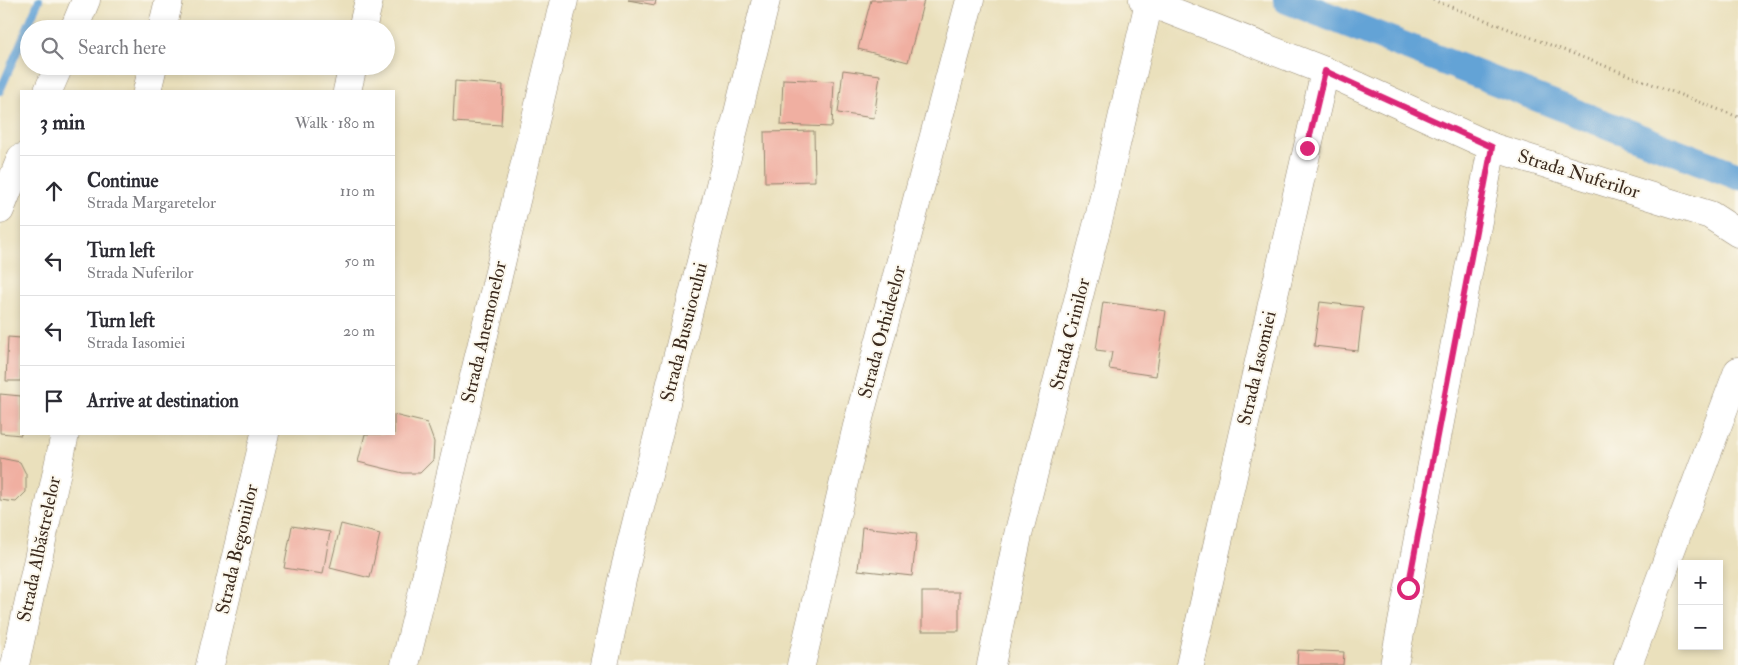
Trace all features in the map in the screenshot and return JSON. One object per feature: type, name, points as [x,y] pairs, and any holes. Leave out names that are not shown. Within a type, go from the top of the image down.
[{"type":"street","points":[[78,20],[86,0]]},
{"type":"street","points":[[164,20],[169,0]]},
{"type":"street","points":[[364,20],[369,0]]},
{"type":"street","name":"Strada Anemonelor","points":[[405,665],[564,0]]},
{"type":"street","name":"Strada Busuiocului","points":[[604,665],[622,580],[766,0]]},
{"type":"street","name":"Strada Orhideelor","points":[[801,665],[857,426],[970,0]]},
{"type":"street","name":"Strada Nuferilor","points":[[1146,1],[1325,71],[1492,147],[1710,215],[1738,233]]},
{"type":"street","name":"Strada Crinilor","points":[[991,665],[1018,535],[1100,214],[1146,1]]},
{"type":"street","name":"Strada Iasomiei","points":[[1190,665],[1325,71]]},
{"type":"street","points":[[48,90],[55,75]]},
{"type":"street","points":[[147,90],[151,75]]},
{"type":"street","points":[[347,90],[351,75]]},
{"type":"street","points":[[1394,665],[1492,147]]},
{"type":"street","points":[[0,210],[20,160]]},
{"type":"street","points":[[1628,665],[1738,371]]},
{"type":"street","name":"Strada Albăstrelelor","points":[[14,665],[65,435]]},
{"type":"street","name":"Strada Begoniilor","points":[[210,665],[264,435]]},
{"type":"path","points":[[1433,0],[1738,117]]},
{"type":"building","points":[[628,0],[656,0],[655,5]]},
{"type":"building","points":[[871,0],[924,0],[908,62],[858,49]]},
{"type":"building","points":[[843,70],[880,75],[874,118],[838,113]]},
{"type":"building","points":[[783,79],[834,81],[832,127],[781,125]]},
{"type":"building","points":[[455,81],[503,85],[501,125],[453,122]]},
{"type":"building","points":[[814,131],[815,181],[765,182],[764,132]]},
{"type":"building","points":[[1103,302],[1166,311],[1156,376],[1109,369],[1112,352],[1096,350]]},
{"type":"building","points":[[1320,302],[1363,307],[1358,351],[1314,346]]},
{"type":"building","points":[[8,337],[20,338],[20,381],[6,381]]},
{"type":"building","points":[[0,394],[20,396],[20,435],[0,433]]},
{"type":"building","points":[[395,415],[427,423],[434,442],[433,460],[420,473],[403,473],[358,462],[365,435],[395,435]]},
{"type":"building","points":[[0,458],[20,462],[26,474],[26,492],[16,502],[0,500]]},
{"type":"building","points":[[341,524],[380,534],[370,578],[330,568]]},
{"type":"building","points":[[292,526],[330,532],[323,574],[284,568]]},
{"type":"building","points":[[862,527],[917,533],[912,576],[858,570]]},
{"type":"building","points":[[922,592],[959,592],[959,631],[922,631]]},
{"type":"building","points":[[1298,650],[1344,652],[1343,665],[1297,665]]},
{"type":"waterway","points":[[30,20],[39,0]]},
{"type":"waterway","points":[[1287,0],[1738,176]]},
{"type":"waterway","points":[[0,91],[20,44]]},
{"type":"route","points":[[1307,148],[1325,71],[1492,147],[1408,588]]}]
